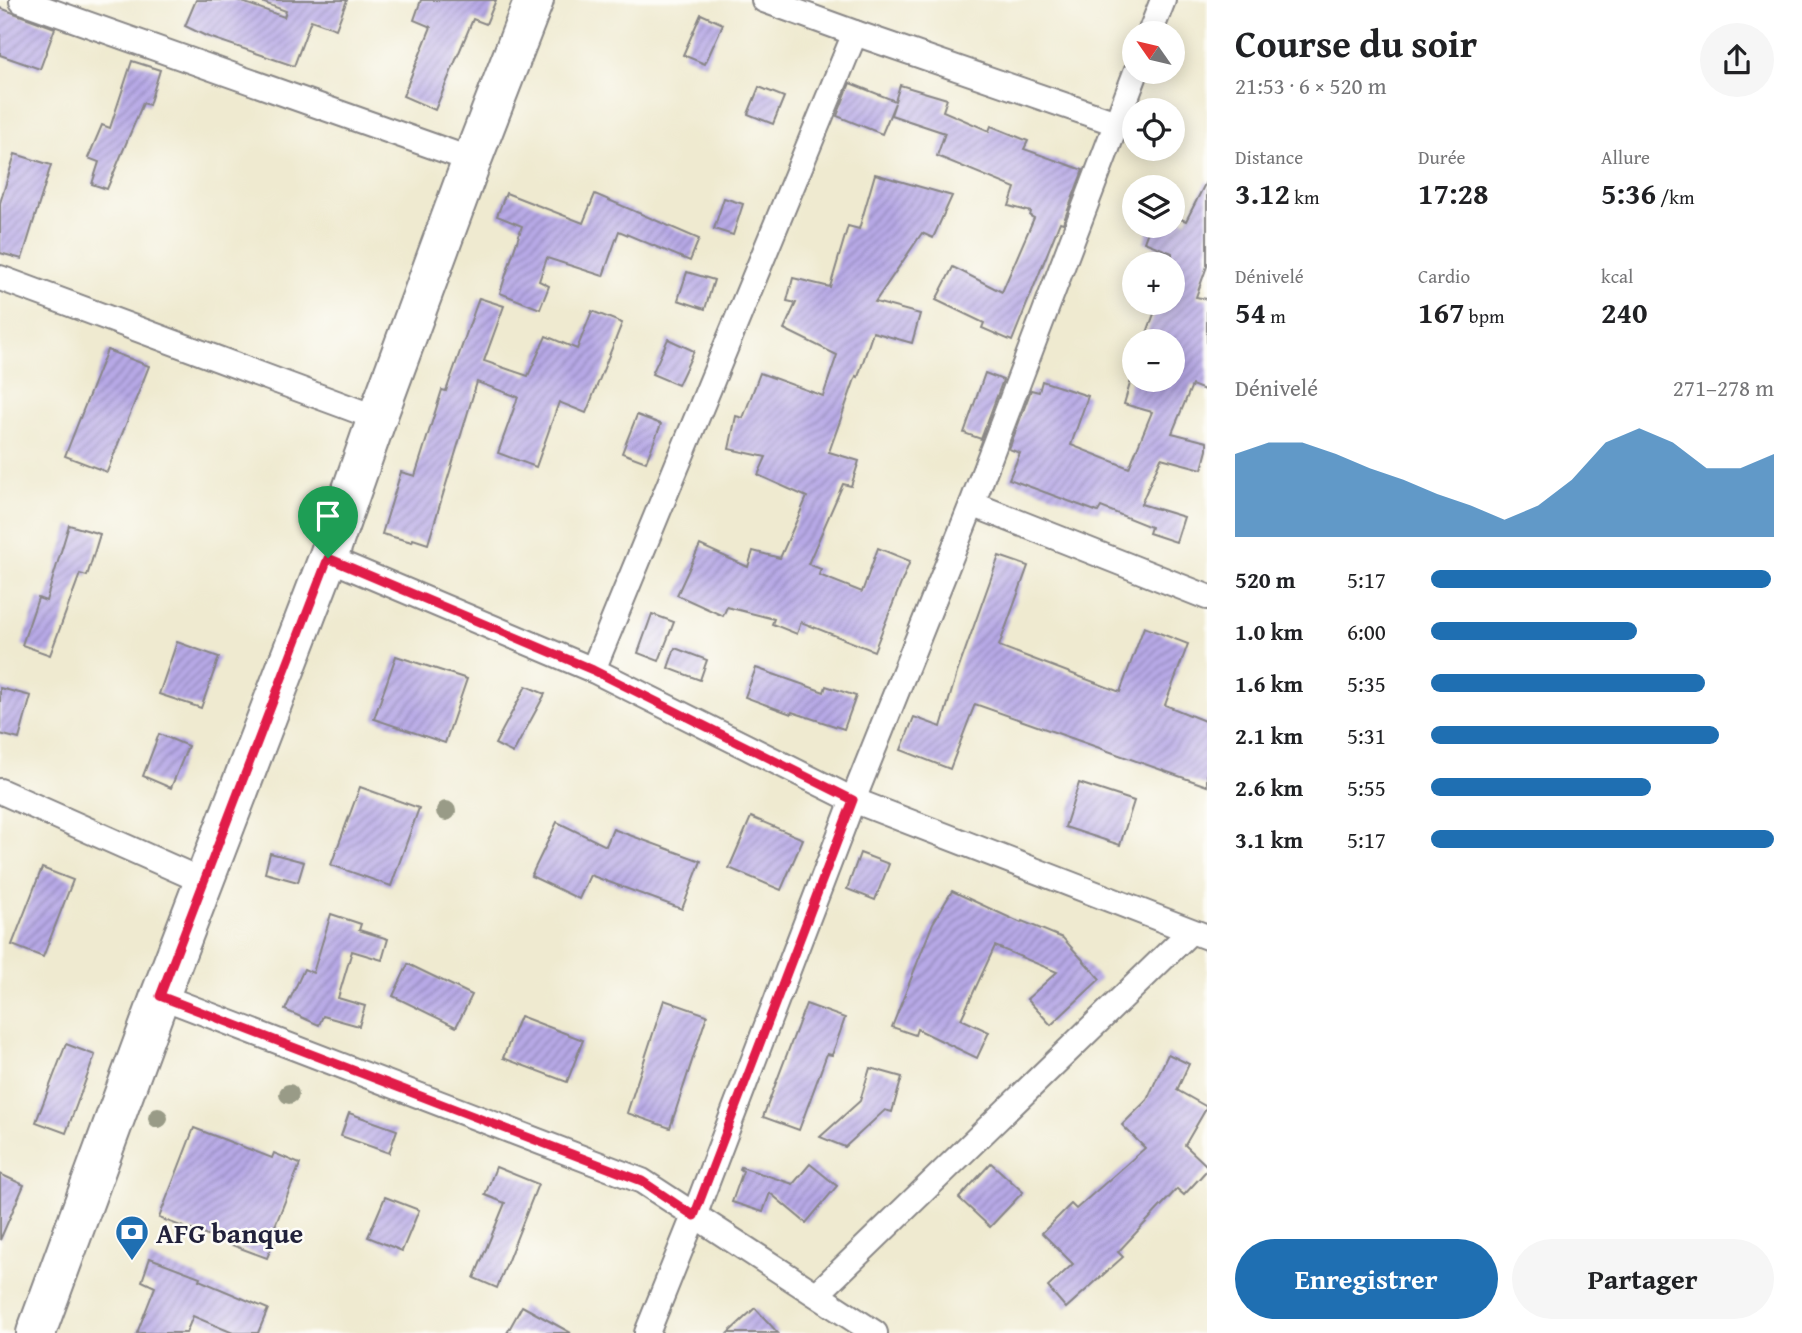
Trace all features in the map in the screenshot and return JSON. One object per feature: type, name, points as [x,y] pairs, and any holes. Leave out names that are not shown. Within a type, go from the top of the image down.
[{"type":"main road","points":[[36,1333],[160,996],[328,558],[472,160],[534,0]]},
{"type":"street","points":[[764,0],[1116,122]]},
{"type":"street","points":[[1155,21],[1163,0]]},
{"type":"street","points":[[22,1],[472,160]]},
{"type":"street","points":[[593,670],[855,33]]},
{"type":"street","points":[[647,1333],[853,800],[972,505],[1131,84]]},
{"type":"street","points":[[0,278],[377,418]]},
{"type":"street","points":[[972,505],[1207,597]]},
{"type":"street","points":[[328,558],[593,670],[853,800],[1199,935],[817,1294]]},
{"type":"street","points":[[0,790],[205,882]]},
{"type":"street","points":[[160,996],[642,1181],[876,1333]]},
{"type":"building","points":[[196,0],[237,0],[284,17],[286,11],[264,3],[265,0],[347,0],[336,29],[311,20],[294,66],[206,36],[185,26]]},
{"type":"building","points":[[421,0],[496,0],[486,24],[473,19],[435,110],[403,96],[431,27],[414,20]]},
{"type":"building","points":[[0,8],[55,28],[40,69],[0,55]]},
{"type":"building","points":[[701,14],[723,24],[705,64],[683,55]]},
{"type":"building","points":[[132,61],[160,70],[149,105],[143,103],[107,189],[92,184],[99,162],[88,158],[102,125],[110,128]]},
{"type":"building","points":[[850,83],[895,101],[900,85],[947,99],[943,111],[989,131],[991,126],[1028,141],[1024,149],[1083,170],[1012,341],[982,328],[984,323],[936,300],[953,267],[1002,292],[1034,218],[1030,216],[1031,212],[1009,206],[1015,188],[937,156],[945,133],[891,115],[895,103],[882,134],[837,116]]},
{"type":"building","points":[[759,87],[784,97],[773,124],[748,114]]},
{"type":"building","points":[[15,154],[51,165],[22,259],[0,253],[0,203]]},
{"type":"building","points":[[875,174],[952,196],[933,238],[922,233],[875,302],[920,314],[912,343],[873,332],[829,452],[859,461],[851,486],[843,484],[808,564],[821,569],[819,575],[862,592],[878,548],[910,561],[874,651],[801,622],[797,634],[772,624],[774,619],[727,607],[723,616],[677,595],[700,545],[748,567],[753,551],[780,558],[807,497],[758,475],[766,457],[729,449],[736,416],[743,418],[760,373],[823,396],[837,355],[784,329],[796,303],[787,301],[793,278],[830,287],[848,226],[859,229]]},
{"type":"building","points":[[1207,180],[1207,266],[1196,297],[1207,299],[1207,391],[1192,385],[1172,433],[1207,442],[1207,450],[1202,469],[1161,458],[1141,504],[1184,517],[1176,542],[1149,533],[1151,527],[1101,507],[1098,512],[1009,479],[1020,453],[1009,449],[1031,390],[1039,392],[1042,381],[1088,396],[1071,445],[1129,468],[1152,412],[1124,404],[1128,392],[1185,392],[1185,329],[1148,329],[1154,315],[1185,315],[1185,252],[1169,252],[1144,242],[1146,238],[1185,238],[1186,221]]},
{"type":"building","points":[[506,193],[583,223],[595,194],[699,239],[690,261],[619,231],[603,276],[547,258],[539,281],[549,286],[540,309],[500,293],[522,226],[497,216]]},
{"type":"building","points":[[724,198],[743,204],[733,235],[714,229]]},
{"type":"building","points":[[687,272],[714,280],[705,309],[678,300]]},
{"type":"building","points":[[479,298],[504,306],[484,361],[528,376],[546,336],[577,349],[592,311],[622,323],[586,413],[559,402],[536,467],[498,453],[518,397],[477,382],[428,544],[382,534],[401,472],[415,476],[442,390],[446,391]]},
{"type":"building","points":[[668,339],[694,351],[678,385],[652,374]]},
{"type":"building","points":[[107,350],[149,366],[107,472],[65,456]]},
{"type":"building","points":[[985,373],[1003,380],[981,439],[964,433]]},
{"type":"building","points":[[637,415],[661,424],[646,462],[622,453]]},
{"type":"building","points":[[69,525],[100,534],[87,576],[80,574],[50,655],[22,645],[38,598],[46,601]]},
{"type":"building","points":[[999,556],[1028,566],[999,646],[1120,692],[1144,627],[1188,644],[1165,705],[1207,722],[1207,786],[975,704],[950,769],[901,750],[914,717],[941,727],[957,673]]},
{"type":"building","points":[[652,614],[674,622],[659,661],[638,653]]},
{"type":"building","points":[[177,642],[219,657],[201,708],[159,694]]},
{"type":"building","points":[[675,648],[707,660],[700,680],[668,668]]},
{"type":"building","points":[[396,656],[467,679],[445,743],[374,719]]},
{"type":"building","points":[[756,668],[824,692],[826,686],[856,696],[844,729],[745,697]]},
{"type":"building","points":[[526,686],[545,694],[513,753],[495,744]]},
{"type":"building","points":[[0,688],[31,696],[19,739],[0,734]]},
{"type":"building","points":[[159,734],[188,746],[171,788],[143,776]]},
{"type":"building","points":[[1079,783],[1134,801],[1120,845],[1065,827]]},
{"type":"building","points":[[360,787],[419,808],[391,886],[331,865]]},
{"type":"building","points":[[751,817],[803,839],[781,890],[729,868]]},
{"type":"building","points":[[557,822],[606,846],[613,829],[701,861],[682,909],[590,875],[579,899],[531,876]]},
{"type":"building","points":[[270,853],[304,862],[298,882],[265,873]]},
{"type":"building","points":[[860,853],[889,864],[875,900],[847,889]]},
{"type":"building","points":[[42,868],[73,880],[43,957],[12,945]]},
{"type":"building","points":[[952,891],[1021,923],[1022,921],[1063,938],[1100,979],[1051,1025],[1027,999],[1057,972],[995,946],[961,1019],[989,1032],[977,1058],[917,1029],[915,1035],[892,1027],[933,923]]},
{"type":"building","points":[[331,914],[361,924],[359,930],[388,939],[382,960],[352,951],[338,998],[365,1006],[359,1026],[323,1016],[319,1025],[285,1010],[304,969],[313,973]]},
{"type":"building","points":[[408,964],[472,995],[456,1027],[393,996]]},
{"type":"building","points":[[664,1000],[707,1015],[670,1128],[627,1113]]},
{"type":"building","points":[[806,1004],[845,1018],[832,1055],[827,1054],[799,1130],[763,1117]]},
{"type":"building","points":[[520,1016],[583,1040],[567,1082],[503,1058]]},
{"type":"building","points":[[66,1044],[95,1055],[66,1133],[36,1122]]},
{"type":"building","points":[[1168,1054],[1189,1064],[1177,1090],[1207,1107],[1185,1145],[1207,1166],[1207,1170],[1184,1195],[1177,1189],[1118,1252],[1123,1257],[1066,1308],[1048,1287],[1073,1264],[1042,1233],[1071,1204],[1076,1209],[1145,1148],[1122,1125],[1147,1100]]},
{"type":"building","points":[[870,1068],[902,1077],[892,1112],[885,1110],[845,1147],[820,1137],[860,1101]]},
{"type":"building","points":[[349,1113],[397,1130],[389,1153],[341,1136]]},
{"type":"building","points":[[194,1128],[272,1158],[274,1153],[300,1164],[275,1226],[279,1228],[267,1258],[159,1218]]},
{"type":"building","points":[[991,1163],[1023,1192],[990,1227],[959,1198]]},
{"type":"building","points":[[810,1164],[837,1186],[806,1223],[770,1193],[763,1212],[732,1202],[743,1171],[741,1167],[793,1184]]},
{"type":"building","points":[[496,1167],[538,1184],[497,1288],[474,1278],[505,1203],[485,1195]]},
{"type":"building","points":[[0,1174],[24,1185],[0,1240]]},
{"type":"building","points":[[385,1197],[419,1210],[402,1251],[368,1237]]},
{"type":"building","points":[[150,1258],[200,1277],[199,1280],[268,1309],[258,1333],[233,1333],[193,1316],[186,1333],[137,1333],[155,1287],[142,1281]]},
{"type":"building","points":[[522,1306],[571,1333],[507,1333]]},
{"type":"building","points":[[755,1308],[778,1333],[728,1333]]},
{"type":"place","name":"AFG banque","points":[[132,1262]]},
{"type":"route","points":[[328,558],[593,670],[853,800],[694,1216],[642,1181],[160,996],[328,558]]}]
